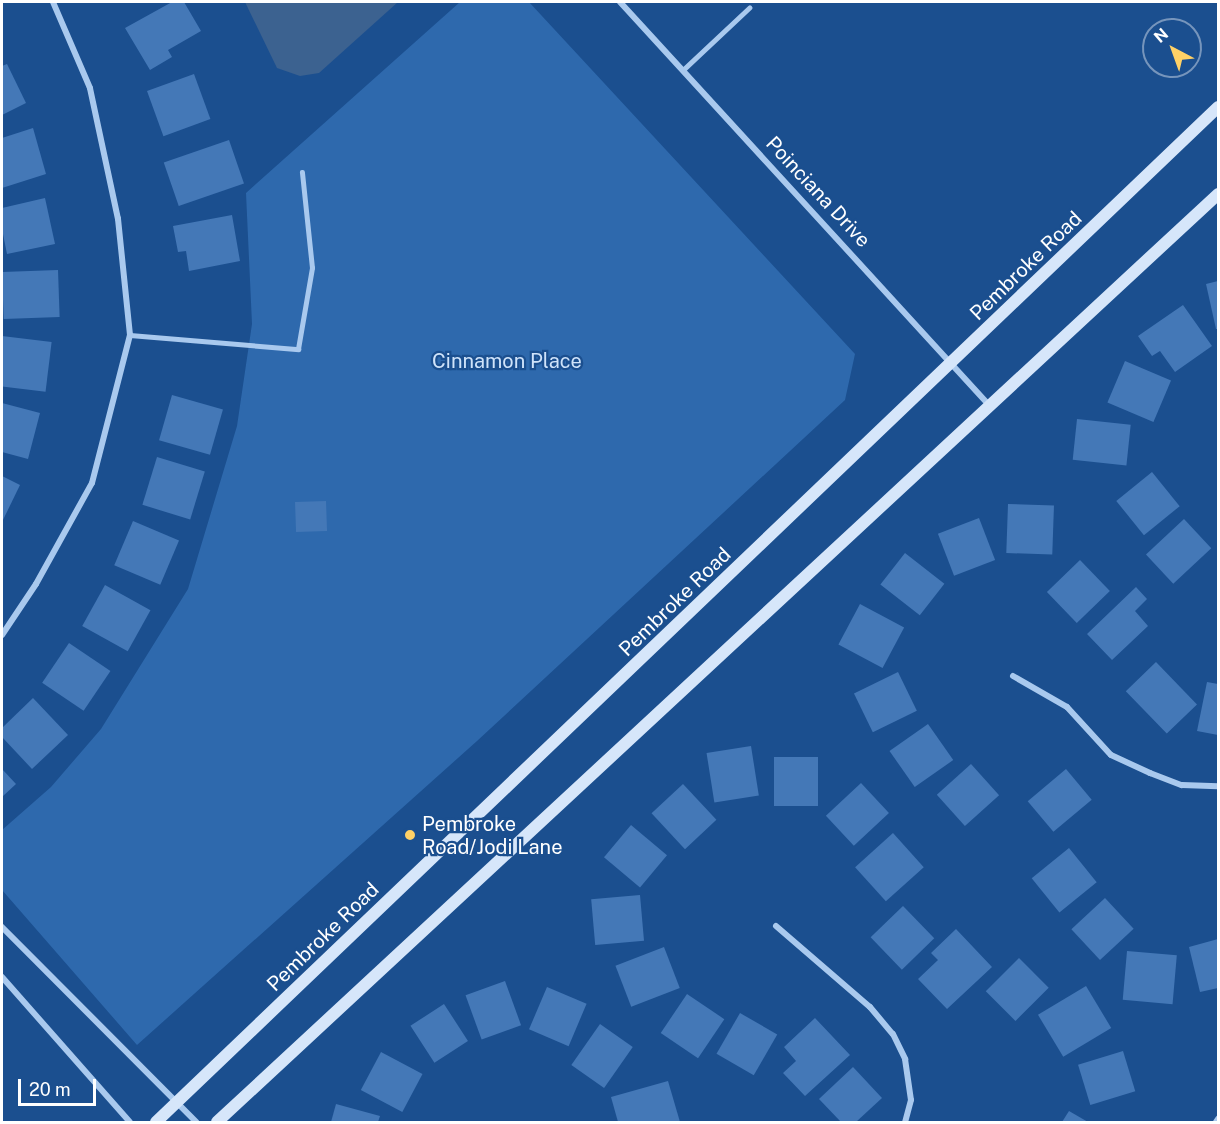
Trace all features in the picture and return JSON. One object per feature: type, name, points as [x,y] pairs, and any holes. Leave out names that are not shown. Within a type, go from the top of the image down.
[{"type":"main road","name":"Pembroke Road","points":[[156,1122],[952,364],[1218,107]]},
{"type":"main road","points":[[217,1122],[1218,194]]},
{"type":"street","points":[[2,635],[36,584],[92,483],[130,335],[118,219],[90,88],[53,2]]},
{"type":"street","name":"Poinciana Drive","points":[[620,2],[990,406]]},
{"type":"street","points":[[1013,676],[1067,707],[1111,755],[1150,774],[1182,785],[1218,786]]},
{"type":"street","points":[[776,926],[870,1007],[893,1034],[905,1059],[911,1100],[905,1122]]},
{"type":"street","points":[[2,927],[196,1122]]},
{"type":"street","points":[[2,977],[130,1122]]},
{"type":"lane","points":[[683,70],[749,9]]},
{"type":"lane","points":[[130,335],[298,349],[312,268],[302,173]]},
{"type":"green space","name":"Cinnamon Place","points":[[460,2],[529,2],[855,354],[845,400],[477,741],[137,1045],[2,890],[2,830],[51,787],[101,729],[188,589],[237,426],[252,324],[246,193]]},
{"type":"shaded area","points":[[245,2],[398,2],[319,73],[300,76],[277,68]]},
{"type":"building","points":[[172,2],[184,2],[201,31],[168,50],[172,57],[150,70],[125,28]]},
{"type":"building","points":[[7,64],[26,103],[2,115],[2,66]]},
{"type":"building","points":[[194,74],[210,119],[163,136],[147,91]]},
{"type":"building","points":[[33,128],[46,174],[2,188],[2,138]]},
{"type":"building","points":[[229,140],[244,183],[179,206],[164,162]]},
{"type":"building","points":[[45,198],[55,244],[7,254],[2,229],[2,208]]},
{"type":"building","points":[[232,215],[240,261],[189,271],[186,251],[178,252],[173,226]]},
{"type":"building","points":[[58,270],[60,317],[4,319],[2,272]]},
{"type":"building","points":[[1218,281],[1218,329],[1216,329],[1206,284]]},
{"type":"building","points":[[1183,305],[1212,346],[1175,372],[1160,351],[1152,356],[1138,336]]},
{"type":"building","points":[[2,336],[52,342],[46,392],[2,386]]},
{"type":"building","points":[[1125,361],[1171,381],[1153,422],[1107,402]]},
{"type":"building","points":[[172,395],[223,410],[210,455],[159,440]]},
{"type":"building","points":[[2,403],[40,413],[28,459],[2,452]]},
{"type":"building","points":[[1077,419],[1131,425],[1126,465],[1073,460]]},
{"type":"building","points":[[157,457],[205,472],[190,519],[142,505]]},
{"type":"building","points":[[1152,472],[1180,506],[1144,535],[1116,501]]},
{"type":"building","points":[[2,476],[20,485],[2,522]]},
{"type":"building","points":[[326,501],[327,531],[296,532],[295,502]]},
{"type":"building","points":[[1008,504],[1054,506],[1052,555],[1006,553]]},
{"type":"building","points":[[979,518],[995,560],[954,576],[938,534]]},
{"type":"building","points":[[1184,519],[1211,548],[1173,584],[1146,554]]},
{"type":"building","points":[[133,521],[179,541],[160,585],[114,565]]},
{"type":"building","points":[[905,553],[944,584],[920,615],[880,585]]},
{"type":"building","points":[[1080,560],[1110,591],[1077,623],[1047,592]]},
{"type":"building","points":[[105,585],[150,610],[128,651],[82,626]]},
{"type":"building","points":[[1136,587],[1147,599],[1135,611],[1148,626],[1112,660],[1087,634]]},
{"type":"building","points":[[860,604],[904,627],[883,668],[838,645]]},
{"type":"building","points":[[69,643],[110,671],[84,711],[42,683]]},
{"type":"building","points":[[1156,662],[1197,704],[1167,734],[1126,691]]},
{"type":"building","points":[[898,672],[917,711],[873,732],[854,693]]},
{"type":"building","points":[[1207,682],[1218,684],[1218,735],[1197,731]]},
{"type":"building","points":[[33,698],[68,735],[32,769],[2,737],[2,728]]},
{"type":"building","points":[[928,724],[953,760],[915,787],[889,751]]},
{"type":"building","points":[[751,746],[759,795],[714,802],[707,753]]},
{"type":"building","points":[[774,757],[818,757],[818,806],[774,806]]},
{"type":"building","points":[[971,764],[999,795],[965,826],[937,795]]},
{"type":"building","points":[[2,769],[16,784],[2,797]]},
{"type":"building","points":[[1066,769],[1092,800],[1053,832],[1028,801]]},
{"type":"building","points":[[861,783],[889,813],[854,846],[826,816]]},
{"type":"building","points":[[683,784],[716,820],[685,849],[652,813]]},
{"type":"building","points":[[631,825],[667,855],[640,887],[604,857]]},
{"type":"building","points":[[893,833],[924,867],[886,901],[855,867]]},
{"type":"building","points":[[1069,848],[1097,882],[1059,912],[1032,878]]},
{"type":"building","points":[[640,895],[644,941],[595,945],[591,899]]},
{"type":"building","points":[[1105,898],[1134,929],[1100,960],[1071,929]]},
{"type":"building","points":[[903,906],[934,938],[902,970],[871,937]]},
{"type":"building","points":[[956,929],[992,967],[947,1009],[918,979],[938,960],[931,953]]},
{"type":"building","points":[[1218,939],[1218,988],[1200,992],[1189,947]]},
{"type":"building","points":[[664,947],[680,988],[631,1007],[615,966]]},
{"type":"building","points":[[1127,951],[1177,955],[1173,1004],[1123,1000]]},
{"type":"building","points":[[1019,958],[1049,988],[1015,1021],[986,991]]},
{"type":"building","points":[[505,981],[521,1025],[482,1040],[466,995]]},
{"type":"building","points":[[1086,986],[1111,1028],[1063,1057],[1038,1015]]},
{"type":"building","points":[[547,987],[587,1004],[569,1046],[529,1029]]},
{"type":"building","points":[[687,994],[724,1019],[698,1058],[661,1033]]},
{"type":"building","points":[[444,1004],[468,1041],[434,1063],[410,1026]]},
{"type":"building","points":[[740,1013],[777,1034],[754,1075],[717,1054]]},
{"type":"building","points":[[815,1018],[850,1055],[805,1096],[783,1073],[796,1061],[784,1047]]},
{"type":"building","points":[[600,1024],[633,1047],[604,1088],[571,1065]]},
{"type":"building","points":[[1123,1051],[1135,1091],[1090,1105],[1078,1065]]},
{"type":"building","points":[[381,1052],[422,1074],[402,1112],[361,1090]]},
{"type":"building","points":[[853,1067],[882,1098],[856,1122],[841,1122],[819,1099]]},
{"type":"building","points":[[668,1081],[680,1122],[618,1122],[611,1097]]},
{"type":"building","points":[[336,1104],[380,1116],[378,1122],[331,1122]]},
{"type":"building","points":[[1069,1111],[1088,1122],[1062,1122]]},
{"type":"place","name":"Pembroke Road/Jodi Lane","points":[[410,835]]}]
